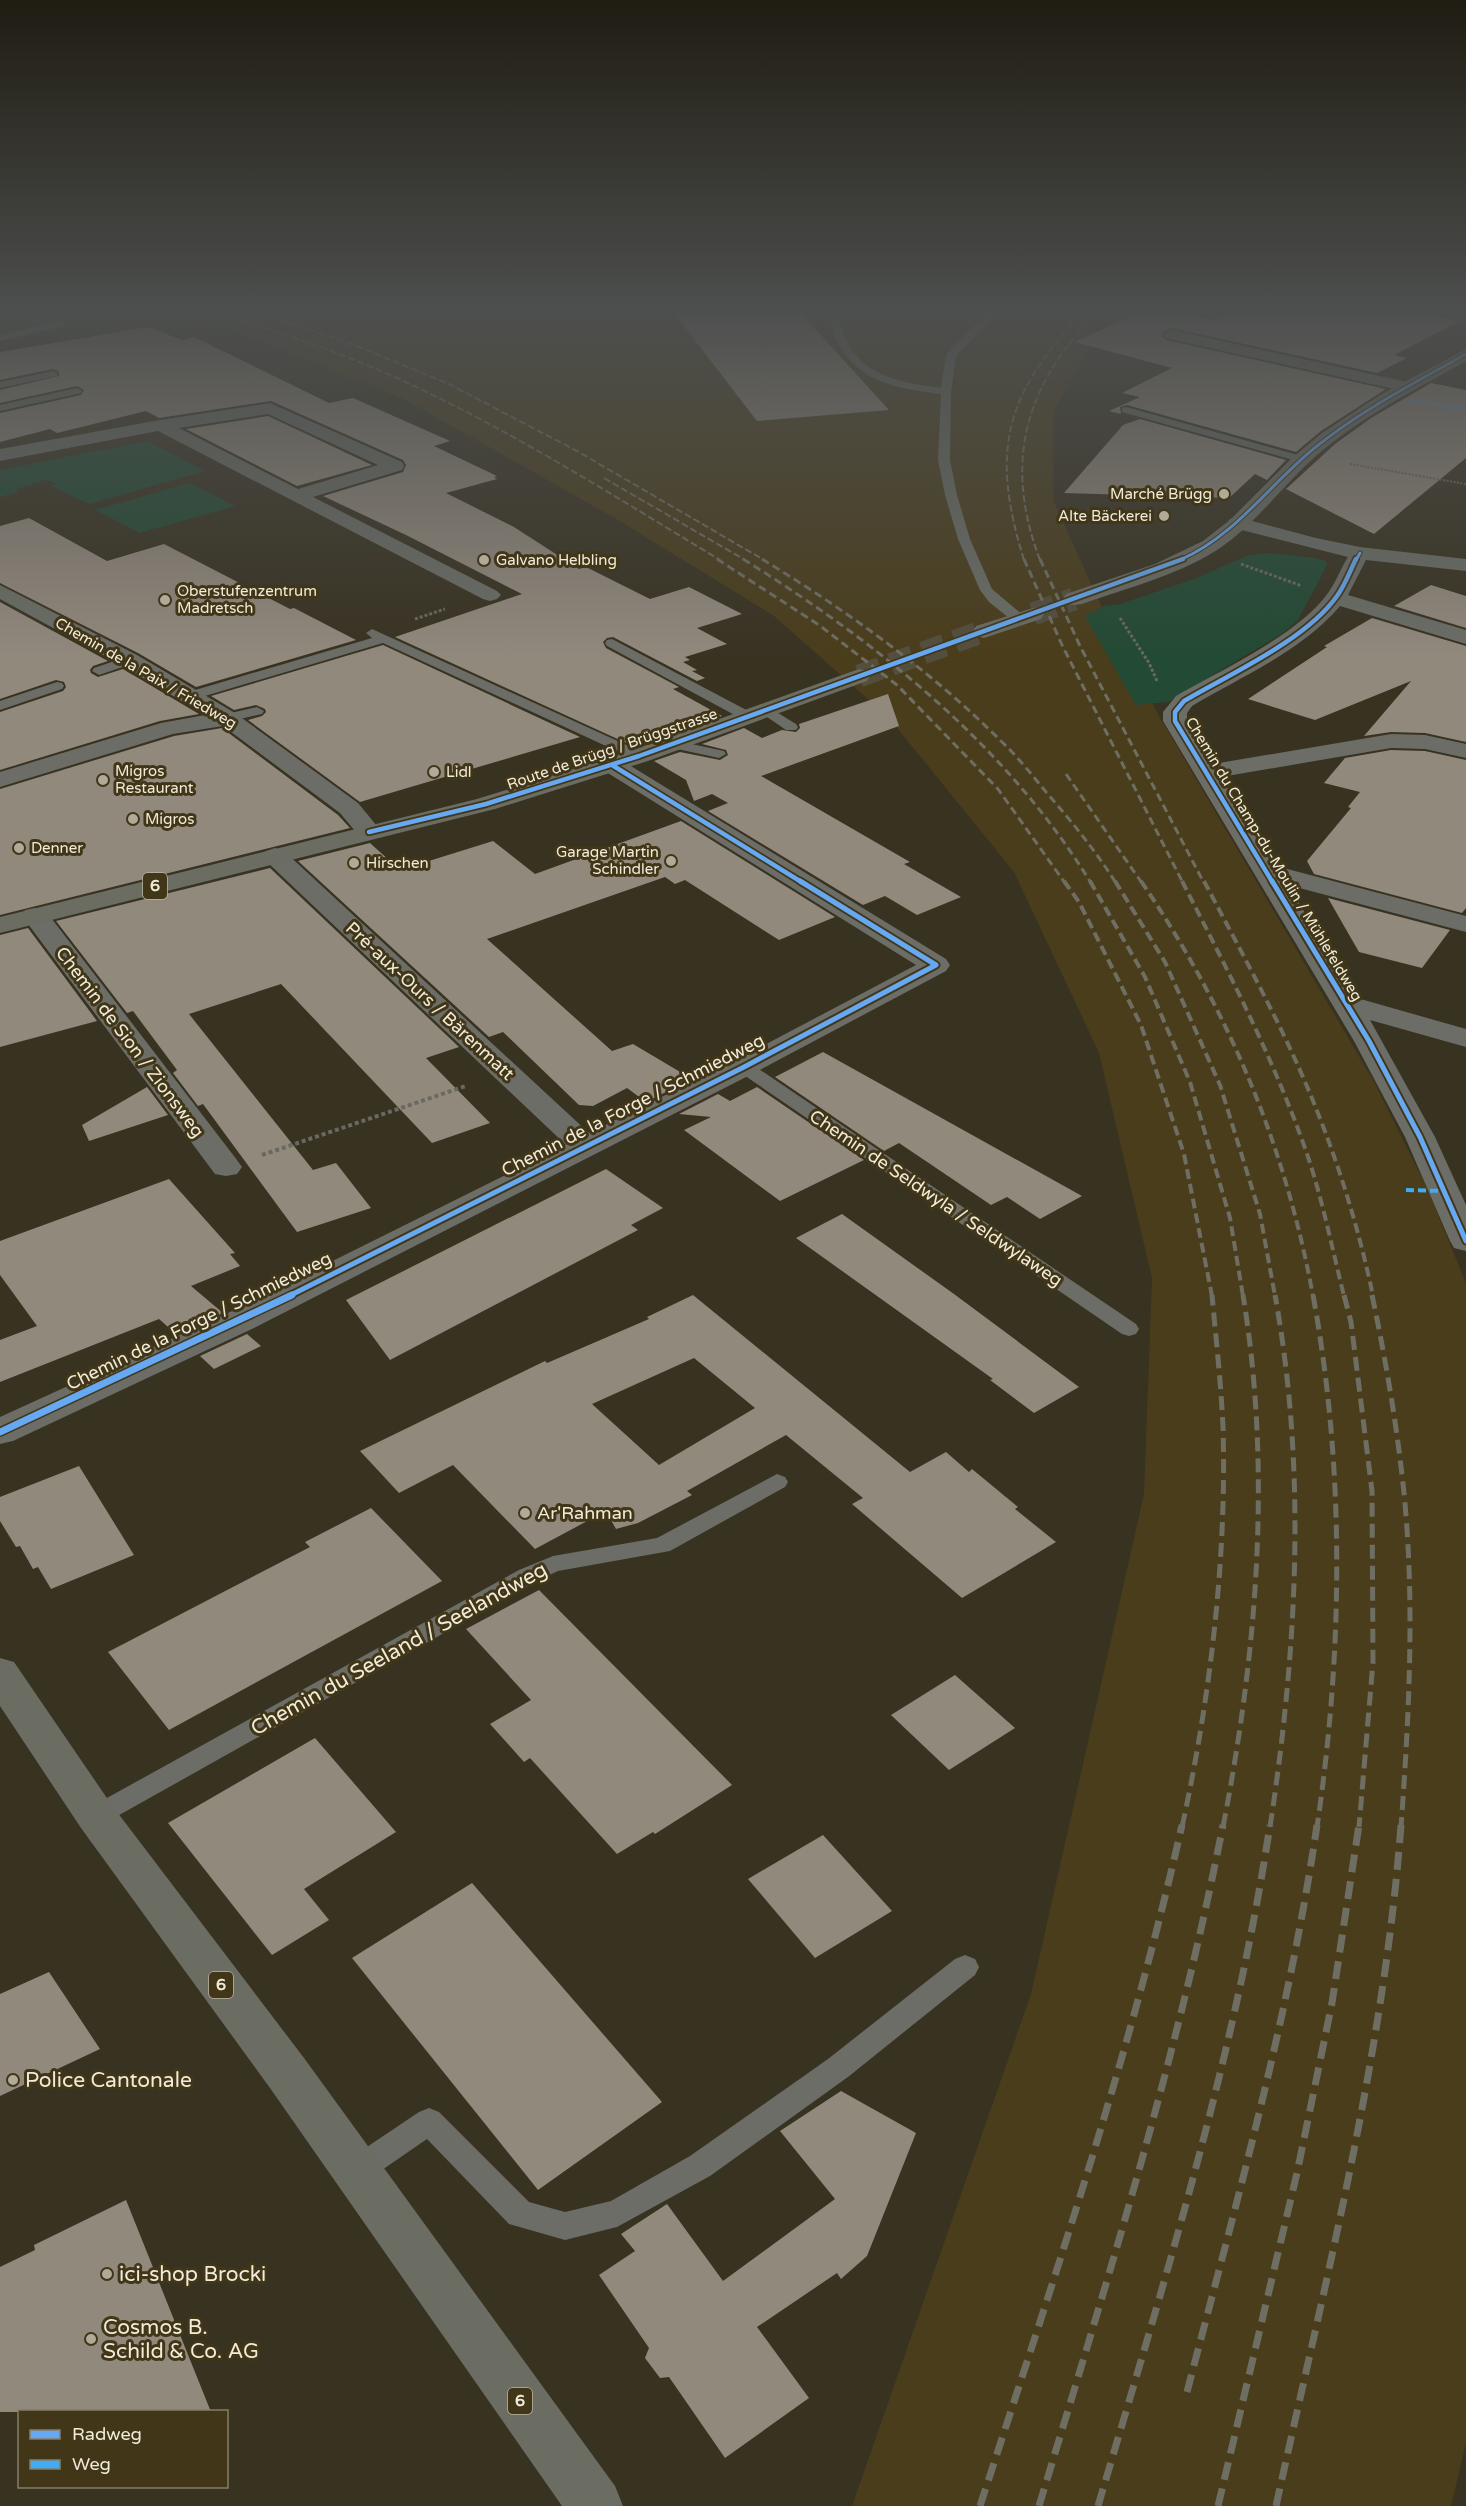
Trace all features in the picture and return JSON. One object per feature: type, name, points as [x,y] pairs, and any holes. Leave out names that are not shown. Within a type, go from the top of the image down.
[{"type":"main road","points":[[1074,599],[1199,552],[1237,523],[1301,459],[1346,425]]},
{"type":"main road","points":[[984,631],[1026,616]]},
{"type":"main road","name":"Route de Brügg / Brüggstrasse","points":[[0,925],[486,804],[673,744],[859,676]]},
{"type":"main road","name":"6","points":[[6,1694],[287,2073],[595,2506]]},
{"type":"street","points":[[0,455],[160,425],[490,595]]},
{"type":"street","points":[[296,496],[395,466],[307,425]]},
{"type":"street","points":[[1237,523],[1314,544],[1360,553],[1466,565]]},
{"type":"street","name":"Chemin du Champ-du-Moulin / Mühlefeldweg","points":[[1360,553],[1336,598],[1318,616],[1295,634],[1184,700],[1175,712],[1175,721],[1388,1075],[1415,1128],[1466,1241]]},
{"type":"street","name":"Chemin de la Paix / Friedweg","points":[[0,591],[129,660],[227,718],[349,808],[369,832]]},
{"type":"street","points":[[1336,598],[1466,637]]},
{"type":"street","points":[[141,724],[182,718],[227,718]]},
{"type":"street","points":[[0,780],[169,728],[227,718]]},
{"type":"street","points":[[1206,772],[1380,742],[1414,741],[1466,751]]},
{"type":"street","name":"Chemin de la Forge / Schmiedweg","points":[[0,1432],[242,1320],[744,1067],[936,964],[625,760]]},
{"type":"street","name":"Pré-aux-Ours / Bärenmatt","points":[[275,856],[585,1146]]},
{"type":"street","points":[[1265,871],[1466,924]]},
{"type":"street","name":"Chemin de Sion / Zionsweg","points":[[34,916],[225,1167]]},
{"type":"street","points":[[1347,1004],[1466,1038]]},
{"type":"lane","points":[[945,425],[944,460],[951,495],[964,538],[986,590],[993,599],[1026,616]]},
{"type":"lane","points":[[1179,425],[1301,459]]},
{"type":"lane","points":[[190,696],[378,636],[625,760]]},
{"type":"lane","points":[[612,643],[791,727]]},
{"type":"lane","points":[[99,670],[129,660]]},
{"type":"lane","points":[[0,706],[57,686]]},
{"type":"lane","points":[[227,718],[257,711]]},
{"type":"lane","points":[[673,744],[719,754]]},
{"type":"lane","name":"Chemin de Seldwyla / Seldwylaweg","points":[[744,1067],[1129,1329]]},
{"type":"lane","name":"Chemin du Seeland / Seelandweg","points":[[96,1816],[527,1576],[553,1564],[662,1545],[777,1482]]},
{"type":"lane","points":[[356,2171],[429,2121],[520,2214],[566,2226],[617,2213],[700,2166],[838,2068],[965,1967]]},
{"type":"path","points":[[1340,462],[1466,484]]},
{"type":"path","points":[[1242,564],[1306,587]]},
{"type":"path","points":[[1118,615],[1149,663],[1164,693],[1179,706]]},
{"type":"path","points":[[225,1167],[506,1072]]},
{"type":"shaded area","points":[[450,425],[1054,425],[1053,500],[1103,610],[1159,716],[1373,1080],[1427,1188],[1466,1283],[1466,2443],[1451,2506],[852,2506],[1031,1994],[1144,1494],[1152,1278],[1099,1053],[1014,872],[889,718],[774,616],[618,520]]},
{"type":"green space","points":[[148,441],[205,471],[89,504],[51,486],[57,484],[46,480],[16,489],[19,492],[0,497],[0,470]]},
{"type":"green space","points":[[190,483],[235,506],[140,533],[95,510]]},
{"type":"green space","points":[[1270,553],[1326,561],[1327,565],[1298,620],[1283,633],[1168,702],[1136,705],[1085,616],[1104,606],[1120,604],[1194,579],[1249,555]]},
{"type":"building","points":[[0,425],[90,425],[57,433],[50,429],[0,442]]},
{"type":"building","points":[[212,425],[287,425],[372,465],[297,486],[186,429]]},
{"type":"building","points":[[325,425],[414,425],[450,441],[434,446],[497,476],[494,477],[497,479],[446,493],[514,527],[579,569],[586,567],[650,599],[689,587],[742,614],[697,628],[727,644],[685,657],[690,660],[683,662],[697,670],[692,671],[705,678],[697,681],[613,637],[603,642],[606,648],[679,687],[673,689],[722,716],[635,747],[395,637],[522,594],[323,496],[403,472],[406,465],[403,460]]},
{"type":"building","points":[[1123,425],[1161,425],[1286,460],[1267,480],[1255,474],[1229,498],[1064,493]]},
{"type":"building","points":[[1199,425],[1330,425],[1296,452]]},
{"type":"building","points":[[1361,425],[1466,425],[1466,458],[1374,534],[1286,489],[1335,444]]},
{"type":"building","name":"Oberstufenzentrum Madretsch","points":[[29,518],[107,561],[164,544],[356,640],[196,687],[138,653],[0,583],[0,526]]},
{"type":"building","points":[[1431,585],[1466,596],[1466,628],[1394,606]]},
{"type":"building","points":[[0,602],[108,661],[93,666],[90,670],[98,677],[123,669],[199,714],[160,721],[0,770],[0,712],[63,691],[66,687],[64,682],[56,680],[0,699]]},
{"type":"building","points":[[1372,618],[1466,646],[1466,742],[1425,733],[1391,732],[1364,736],[1411,681],[1315,720],[1248,699],[1327,647],[1324,646]]},
{"type":"building","points":[[383,645],[580,737],[360,802],[248,720],[262,716],[266,712],[265,709],[256,705],[234,710],[211,696]]},
{"type":"building","points":[[888,694],[899,726],[761,776],[910,862],[904,864],[961,897],[917,915],[885,896],[863,905],[708,811],[728,803],[712,794],[694,801],[686,780],[654,761],[680,752],[720,760],[728,755],[726,750],[702,744],[744,728],[762,738],[782,730],[796,732],[800,728],[799,724]]},
{"type":"building","points":[[222,728],[338,815],[350,828],[0,915],[0,789],[174,736]]},
{"type":"building","points":[[1391,750],[1425,751],[1466,760],[1466,908],[1462,913],[1314,874],[1307,861],[1351,808],[1348,807],[1360,792],[1324,783],[1345,758]]},
{"type":"building","points":[[681,821],[835,917],[779,940],[685,880],[675,884],[665,877],[487,939],[612,1051],[633,1044],[692,1079],[646,1102],[627,1088],[593,1106],[579,1105],[503,1032],[489,1037],[298,861],[370,843],[400,870],[493,841],[535,874]]},
{"type":"building","points":[[270,868],[459,1047],[426,1058],[490,1123],[432,1143],[281,984],[189,1014],[313,1170],[336,1163],[371,1208],[297,1232],[203,1104],[198,1106],[173,1073],[177,1070],[133,1011],[127,1013],[56,921]]},
{"type":"building","points":[[1328,898],[1450,930],[1422,968],[1359,952]]},
{"type":"building","points":[[28,928],[97,1021],[0,1047],[0,935]]},
{"type":"building","points":[[823,1052],[1082,1196],[1040,1219],[1007,1197],[991,1205],[899,1143],[884,1151],[775,1077]]},
{"type":"building","points":[[147,1087],[168,1115],[89,1141],[82,1125]]},
{"type":"building","points":[[757,1087],[864,1160],[780,1201],[684,1130],[711,1117],[679,1114],[718,1094],[730,1101]]},
{"type":"building","points":[[606,1169],[663,1208],[631,1225],[638,1230],[390,1360],[346,1300]]},
{"type":"building","points":[[169,1179],[235,1253],[230,1254],[240,1266],[191,1286],[223,1313],[176,1334],[159,1319],[0,1382],[0,1340],[37,1326],[0,1275],[0,1241]]},
{"type":"building","points":[[842,1214],[1079,1387],[1034,1413],[990,1380],[993,1379],[796,1238]]},
{"type":"building","points":[[693,1295],[910,1472],[946,1452],[969,1472],[972,1469],[1018,1507],[1015,1509],[1056,1542],[962,1598],[852,1504],[863,1498],[786,1435],[687,1491],[692,1495],[638,1523],[616,1529],[606,1511],[535,1549],[453,1465],[399,1493],[360,1451],[545,1361],[547,1363],[649,1319],[647,1317]],"holes":[[[694,1358],[755,1408],[659,1465],[592,1404]]]},
{"type":"building","points":[[247,1334],[261,1346],[214,1369],[200,1356]]},
{"type":"building","points":[[79,1466],[134,1555],[51,1589],[38,1567],[33,1569],[20,1546],[16,1547],[0,1521],[0,1497]]},
{"type":"building","points":[[371,1508],[442,1581],[169,1730],[108,1652],[310,1547],[305,1542]]},
{"type":"building","points":[[539,1590],[732,1785],[655,1834],[653,1832],[617,1854],[530,1758],[524,1762],[490,1724],[531,1700],[466,1629]]},
{"type":"building","points":[[955,1675],[1015,1728],[949,1770],[891,1715]]},
{"type":"building","points":[[315,1738],[396,1832],[304,1889],[329,1920],[272,1955],[168,1823]]},
{"type":"building","points":[[823,1835],[892,1911],[815,1958],[748,1879]]},
{"type":"building","points":[[472,1883],[662,2102],[538,2190],[352,1958]]},
{"type":"building","points":[[49,1972],[100,2049],[0,2096],[0,1994]]},
{"type":"building","points":[[841,2091],[916,2133],[867,2256],[841,2279],[837,2273],[757,2327],[809,2398],[725,2458],[669,2377],[660,2378],[645,2358],[649,2348],[599,2275],[635,2251],[621,2234],[667,2204],[723,2281],[835,2199],[780,2131]]},
{"type":"building","name":"Cosmos B. Schild & Co. AG","points":[[126,2200],[210,2410],[18,2410],[18,2412],[0,2412],[0,2267],[35,2250],[34,2245]]},
{"type":"tunnel","points":[[1033,614],[1074,599]]},
{"type":"tunnel","points":[[859,676],[984,631]]},
{"type":"railway","points":[[491,425],[558,462],[720,560]]},
{"type":"railway","points":[[527,425],[577,451],[764,560]]},
{"type":"railway","points":[[1012,425],[1007,453],[1008,485],[1013,520],[1024,560]]},
{"type":"railway","points":[[1028,425],[1023,456],[1023,489],[1029,523],[1040,560]]},
{"type":"railway","points":[[604,478],[745,560]]},
{"type":"railway","points":[[717,559],[819,625],[897,685],[998,789],[1065,883]]},
{"type":"railway","points":[[743,559],[842,626],[936,701],[1020,786],[1057,833],[1091,883]]},
{"type":"railway","points":[[762,559],[825,599],[887,643],[974,715],[1025,766],[1083,836],[1116,883]]},
{"type":"railway","points":[[1024,559],[1062,645],[1183,883]]},
{"type":"railway","points":[[1040,559],[1080,646],[1204,883]]},
{"type":"railway","points":[[1066,774],[1142,883]]},
{"type":"railway","points":[[1064,881],[1079,902],[1141,1025],[1184,1154],[1212,1296]]},
{"type":"railway","points":[[1090,881],[1145,977],[1190,1082],[1230,1218],[1243,1296]]},
{"type":"railway","points":[[1115,881],[1165,962],[1220,1085],[1260,1214],[1275,1296]]},
{"type":"railway","points":[[1141,881],[1201,978],[1249,1080],[1287,1185],[1313,1296]]},
{"type":"railway","points":[[1182,881],[1248,1014],[1293,1116],[1317,1186],[1344,1296]]},
{"type":"railway","points":[[1204,881],[1257,981],[1317,1110],[1353,1215],[1373,1296]]},
{"type":"railway","points":[[1182,1827],[1208,1679],[1222,1527],[1223,1427],[1212,1295]]},
{"type":"railway","points":[[1223,1827],[1245,1695],[1257,1561],[1257,1428],[1252,1361],[1243,1295]]},
{"type":"railway","points":[[1270,1827],[1287,1694],[1295,1561],[1292,1427],[1275,1295]]},
{"type":"railway","points":[[1313,1295],[1331,1427],[1337,1560],[1332,1694],[1317,1827]]},
{"type":"railway","points":[[1344,1295],[1351,1322],[1372,1491],[1373,1662],[1359,1827]]},
{"type":"railway","points":[[1372,1295],[1394,1418],[1407,1535],[1410,1660],[1401,1827]]},
{"type":"railway","points":[[980,2506],[1089,2168],[1139,1997],[1182,1825]]},
{"type":"railway","points":[[1039,2506],[1140,2168],[1163,2083],[1185,1997],[1223,1825]]},
{"type":"railway","points":[[1098,2506],[1172,2253],[1218,2083],[1238,1998],[1270,1825]]},
{"type":"railway","points":[[1187,2392],[1260,2110],[1292,1968],[1317,1825]]},
{"type":"railway","points":[[1218,2506],[1297,2173],[1332,2003],[1359,1825]]},
{"type":"railway","points":[[1276,2506],[1333,2252],[1367,2082],[1393,1911],[1401,1825]]},
{"type":"marked path","points":[[1406,1190],[1444,1191]]},
{"type":"cycle path","points":[[369,832],[486,804],[639,756],[1176,562],[1213,543],[1227,532],[1304,457],[1346,425]]},
{"type":"cycle path","points":[[1360,553],[1336,597],[1324,611],[1288,639],[1184,701],[1175,712],[1175,721],[1369,1041],[1420,1137],[1466,1241]]},
{"type":"cycle path","points":[[0,1432],[242,1320],[744,1067],[936,965],[612,765]]},
{"type":"place","name":"Marché Brügg","points":[[1224,494]]},
{"type":"place","name":"Alte Bäckerei","points":[[1164,516]]},
{"type":"place","name":"Galvano Helbling","points":[[484,560]]},
{"type":"place","name":"Oberstufenzentrum Madretsch","points":[[165,600]]},
{"type":"place","name":"Lidl","points":[[434,772]]},
{"type":"place","name":"Migros Restaurant","points":[[103,780]]},
{"type":"place","name":"Migros","points":[[133,819]]},
{"type":"place","name":"Denner","points":[[19,848]]},
{"type":"place","name":"Garage Martin Schindler","points":[[671,861]]},
{"type":"place","name":"Hirschen","points":[[354,863]]},
{"type":"place","name":"Ar'Rahman","points":[[525,1513]]},
{"type":"place","name":"Police Cantonale","points":[[13,2080]]},
{"type":"place","name":"ici-shop Brocki","points":[[107,2274]]},
{"type":"place","name":"Cosmos B. Schild & Co. AG","points":[[91,2339]]}]
